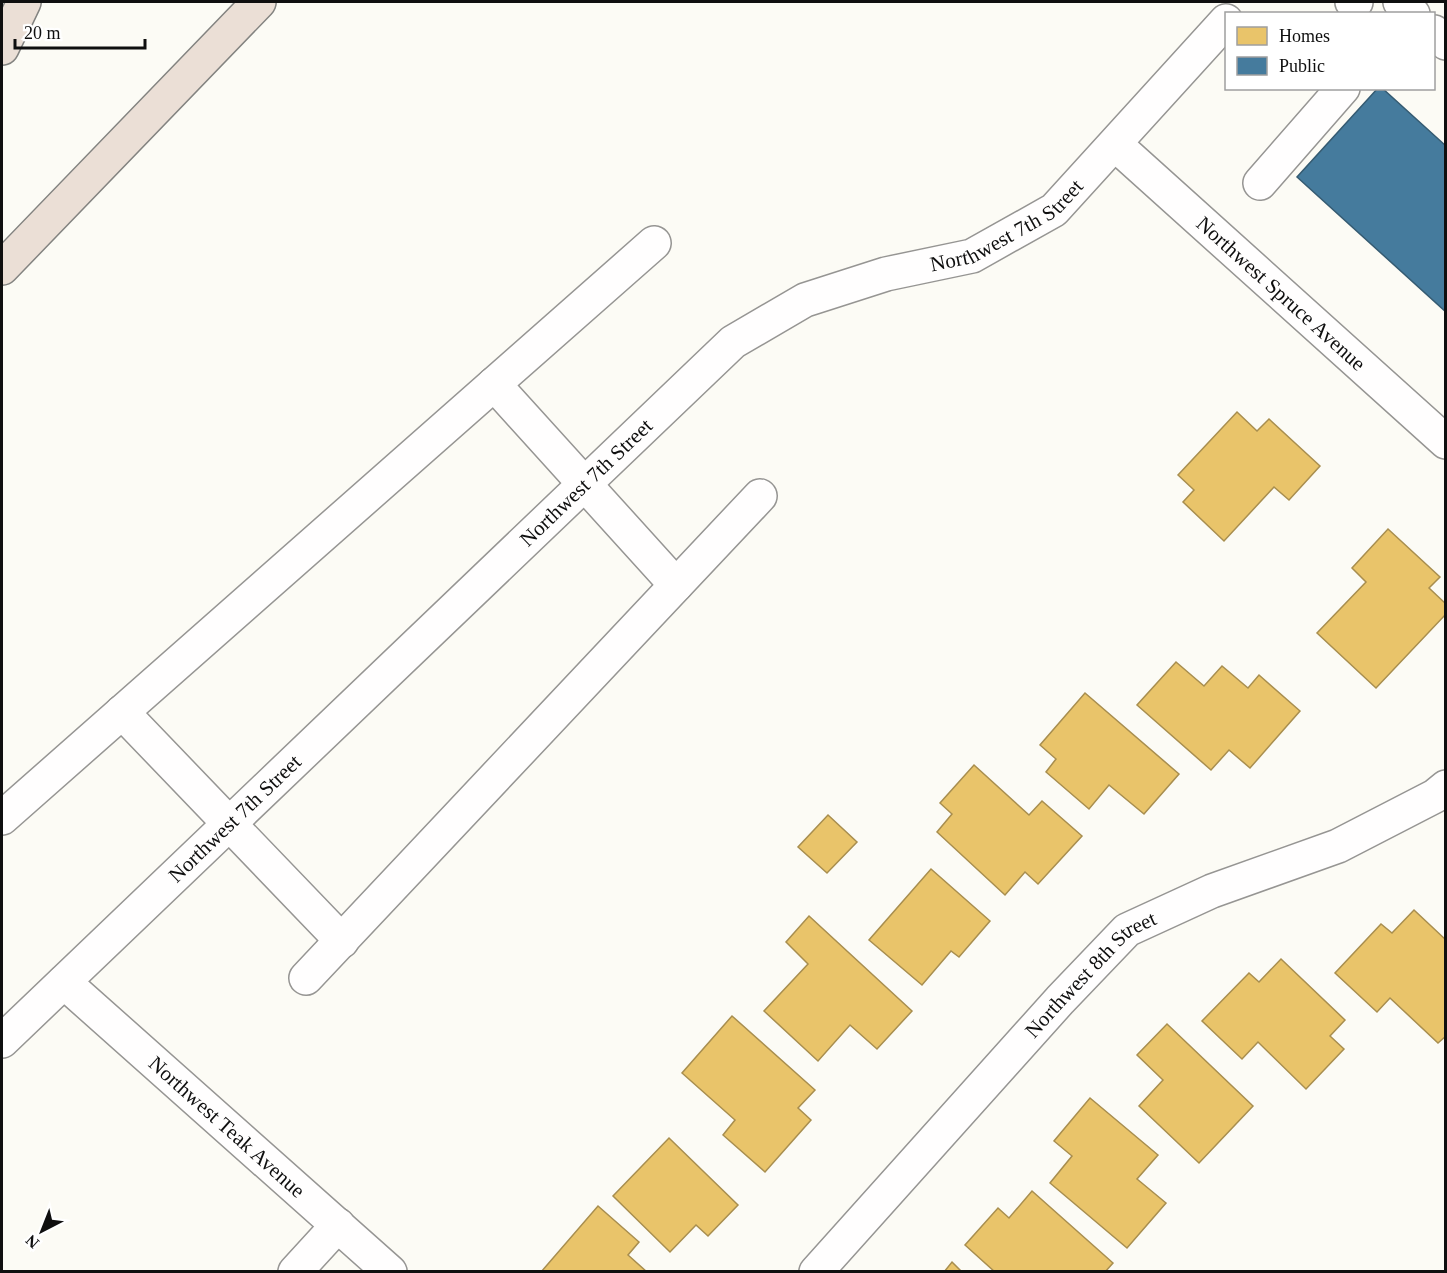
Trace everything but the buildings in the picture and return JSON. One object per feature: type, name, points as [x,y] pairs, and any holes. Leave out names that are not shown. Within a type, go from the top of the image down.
[{"type":"highway","points":[[2,48],[24,2]]},
{"type":"highway","points":[[2,268],[259,2]]},
{"type":"street","name":"Northwest 7th Street","points":[[2,1041],[733,342],[805,300],[886,274],[972,256],[1053,210],[1116,145],[1225,23]]},
{"type":"street","points":[[1435,32],[1446,43]]},
{"type":"street","points":[[1260,183],[1341,90]]},
{"type":"street","name":"Northwest Spruce Avenue","points":[[1116,145],[1446,442]]},
{"type":"street","points":[[2,818],[654,243]]},
{"type":"street","points":[[494,384],[676,585]]},
{"type":"street","points":[[306,978],[760,496]]},
{"type":"street","points":[[122,712],[342,941]]},
{"type":"street","name":"Northwest 8th Street","points":[[816,1272],[1052,1009],[1127,930],[1212,891],[1338,846],[1435,795],[1446,786]]},
{"type":"street","name":"Northwest Teak Avenue","points":[[63,982],[390,1272]]},
{"type":"street","points":[[295,1272],[338,1225]]}]
